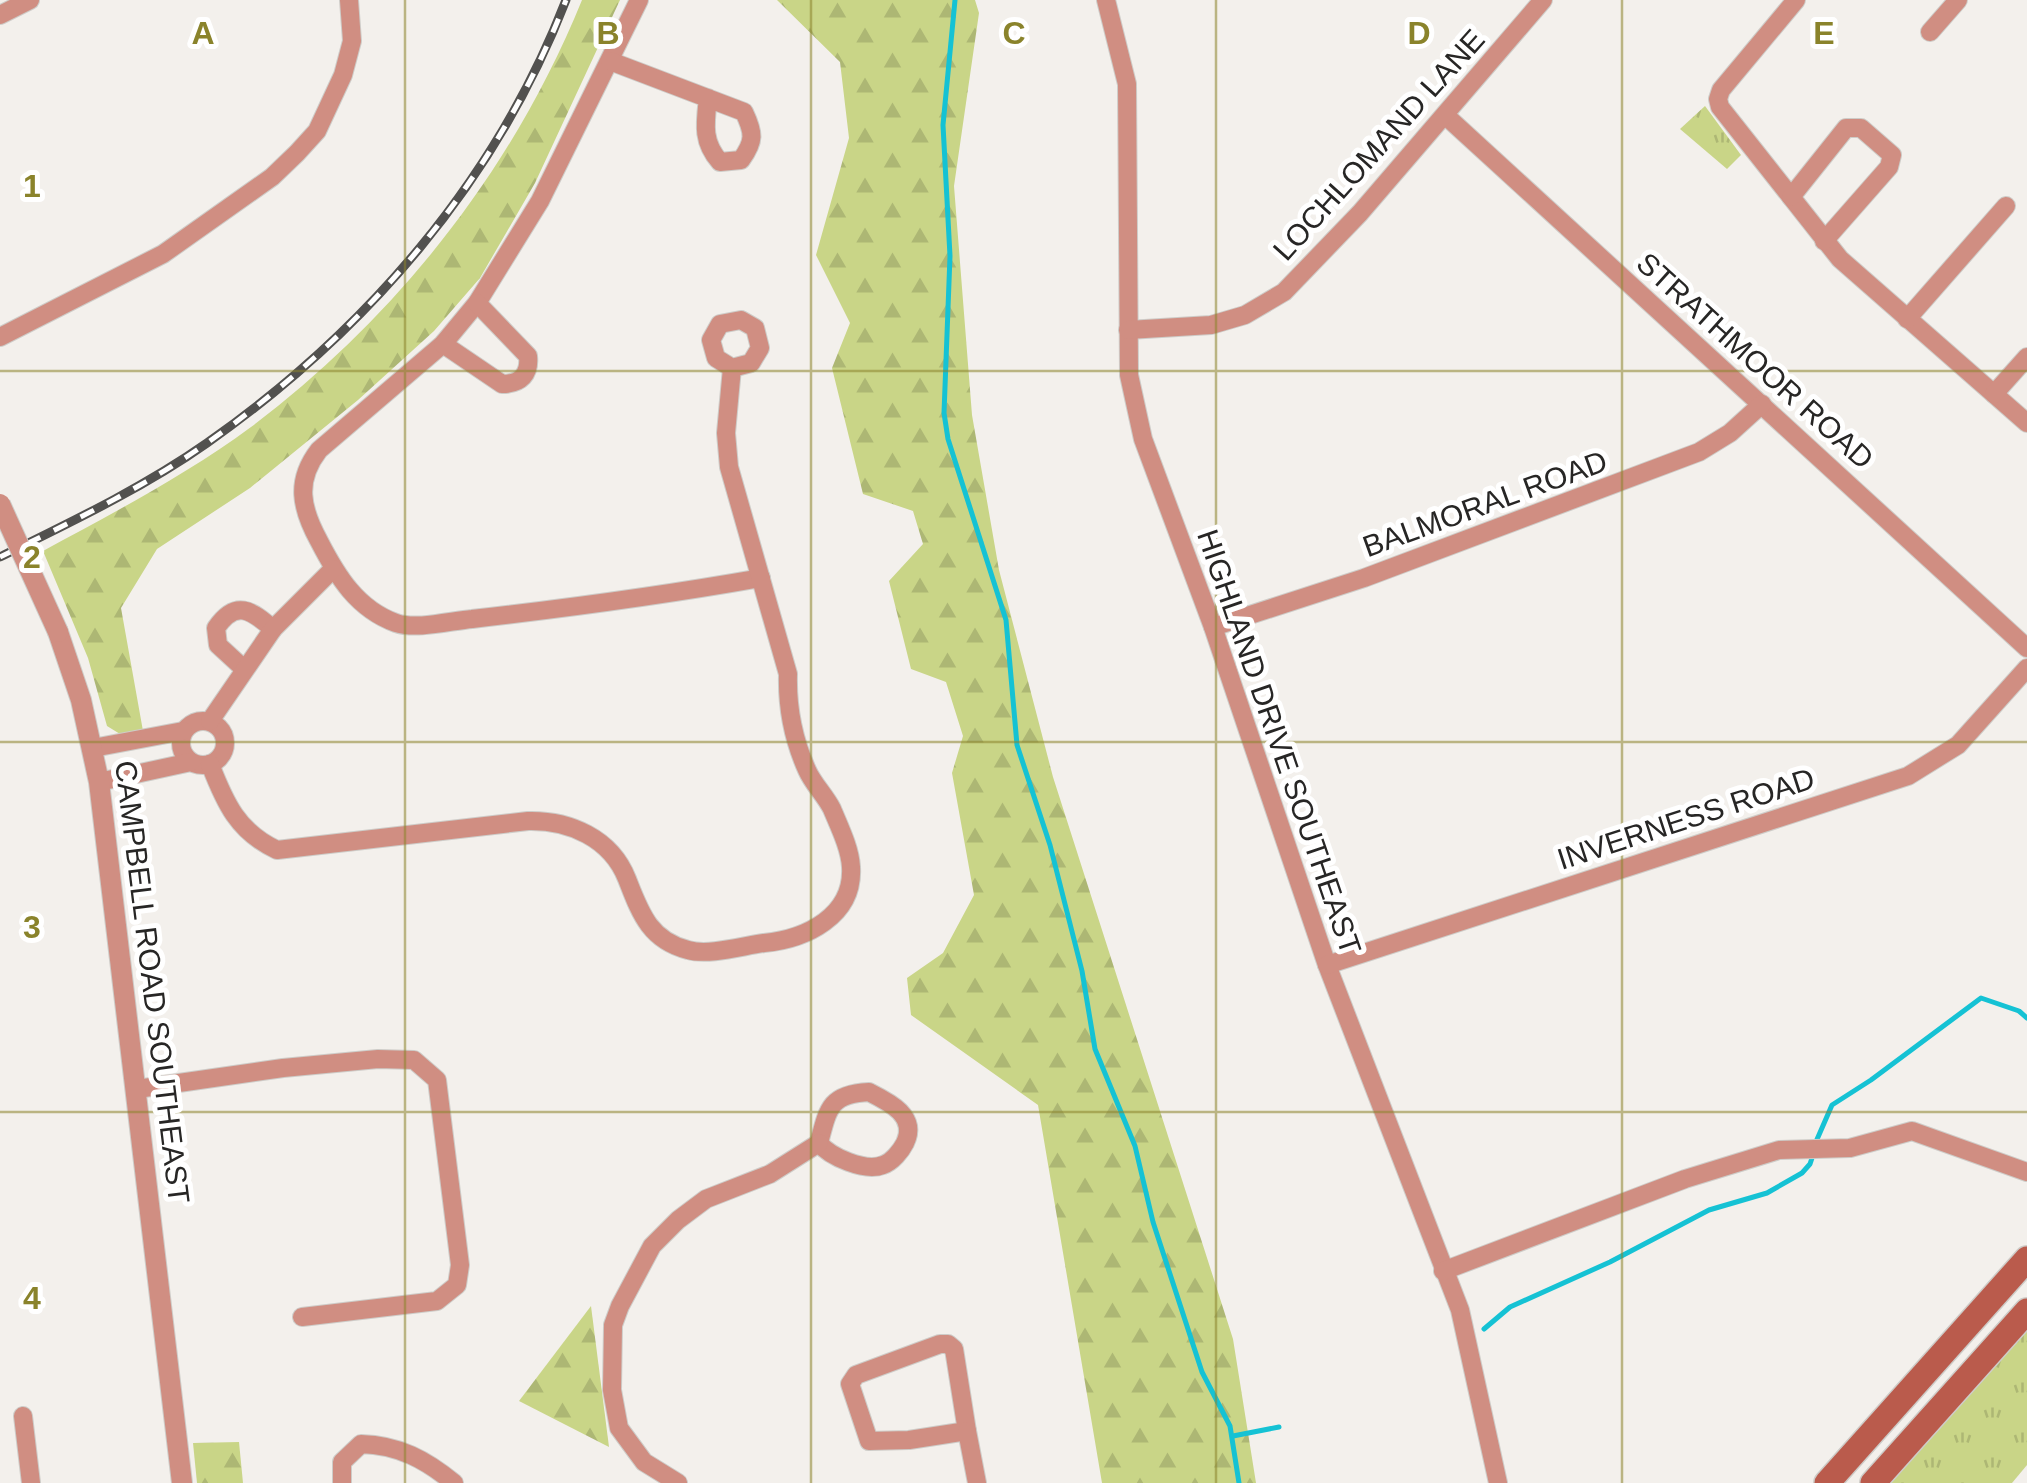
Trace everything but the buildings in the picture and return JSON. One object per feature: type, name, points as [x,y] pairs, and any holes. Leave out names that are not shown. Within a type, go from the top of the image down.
[{"type":"main road","points":[[1826,1483],[2027,1259]]},
{"type":"main road","points":[[1873,1483],[2027,1311]]},
{"type":"street","points":[[0,15],[30,0]]},
{"type":"street","points":[[0,338],[163,254],[272,177],[317,131],[332,103],[352,40],[349,0]]},
{"type":"street","points":[[639,0],[540,201],[477,303],[443,344],[319,450],[306,467],[301,491],[314,533],[342,583],[369,609],[399,625],[533,612],[761,578]]},
{"type":"street","name":"LOCHLOMAND LANE","points":[[1128,330],[1211,324],[1245,315],[1284,292],[1446,116],[1544,0]]},
{"type":"street","points":[[1796,0],[1720,90],[1718,99],[1824,241],[2027,423]]},
{"type":"street","points":[[1930,32],[1958,0]]},
{"type":"street","name":"HIGHLAND DRIVE SOUTHEAST","points":[[1109,1],[1126,84],[1130,385],[1143,439],[1212,627],[1326,964],[1460,1310],[1498,1483]]},
{"type":"street","points":[[610,61],[708,98]]},
{"type":"street","name":"STRATHMOOR ROAD","points":[[1446,116],[2027,648]]},
{"type":"street","points":[[1792,197],[1846,128],[1861,128],[1892,155],[1889,167],[1824,241]]},
{"type":"street","points":[[1907,319],[2006,206]]},
{"type":"street","points":[[443,344],[502,384],[514,384],[525,376],[528,356],[477,303]]},
{"type":"street","points":[[1994,394],[2027,357]]},
{"type":"street","points":[[183,731],[182,751],[200,763],[235,820],[277,850],[528,821],[558,823],[586,833],[617,860],[638,912],[656,934],[692,952],[792,941],[826,923],[851,886],[851,863],[830,804],[808,774],[794,737],[787,697],[788,675],[729,467],[726,433],[732,368]]},
{"type":"street","name":"BALMORAL ROAD","points":[[1212,627],[1364,578],[1699,452],[1730,434],[1762,404]]},
{"type":"street","name":"CAMPBELL ROAD SOUTHEAST","points":[[0,504],[58,632],[93,748],[182,1483]]},
{"type":"street","points":[[210,721],[274,628],[333,569]]},
{"type":"street","points":[[243,668],[218,645],[216,628],[222,620],[236,610],[245,610],[274,628]]},
{"type":"street","name":"INVERNESS ROAD","points":[[1326,964],[1908,776],[1958,745],[2027,668]]},
{"type":"street","points":[[93,748],[183,731],[195,721],[210,721],[222,731],[225,747],[222,754],[200,763],[99,782]]},
{"type":"street","points":[[137,1089],[283,1068],[378,1059],[429,1061],[437,1080],[444,1127],[461,1295],[302,1317]]},
{"type":"street","points":[[678,1483],[644,1462],[619,1428],[612,1390],[613,1325],[620,1306],[652,1246],[678,1220],[706,1199],[770,1174],[819,1143],[831,1106],[842,1095],[869,1092],[891,1103],[905,1116],[908,1134],[902,1149],[886,1164],[869,1167],[826,1152],[819,1143]]},
{"type":"street","points":[[1443,1270],[1685,1179],[1778,1150],[1850,1148],[1912,1131],[2027,1172]]},
{"type":"street","points":[[967,1431],[870,1442],[850,1384],[861,1372],[948,1344],[954,1349],[962,1380],[977,1483]]},
{"type":"street","points":[[24,1416],[31,1483]]},
{"type":"street","points":[[342,1483],[342,1462],[361,1444],[383,1444],[427,1460],[454,1483]]},
{"type":"green space","points":[[582,0],[620,0],[535,183],[480,278],[434,331],[358,400],[250,488],[157,549],[121,608],[143,731],[120,734],[107,726],[88,658],[43,551],[226,445],[355,338],[402,288],[485,181],[522,123]]},
{"type":"green space","points":[[777,0],[975,0],[979,13],[954,186],[972,415],[999,570],[1053,777],[1233,1339],[1256,1483],[1102,1483],[1038,1105],[911,1015],[907,978],[943,953],[974,895],[952,773],[963,736],[946,682],[911,669],[889,581],[923,544],[913,511],[863,494],[832,368],[850,323],[816,255],[849,138],[840,62]]},
{"type":"green space","points":[[1705,106],[1741,155],[1727,169],[1680,129]]},
{"type":"green space","points":[[591,1306],[609,1447],[519,1401]]},
{"type":"green space","points":[[2027,1331],[2027,1465],[2012,1483],[1890,1483]]},
{"type":"green space","points":[[239,1442],[243,1483],[197,1483],[193,1443]]},
{"type":"waterway","points":[[955,0],[943,125],[950,256],[944,413],[948,439],[1006,620],[1017,745],[1050,845],[1082,971],[1095,1049],[1135,1146],[1153,1222],[1202,1372],[1230,1426],[1239,1483]]},
{"type":"waterway","points":[[1815,1144],[1832,1105],[1981,998],[2019,1011],[2027,1018]]},
{"type":"waterway","points":[[1484,1329],[1510,1307],[1610,1262],[1709,1210],[1767,1193],[1802,1173],[1813,1155]]},
{"type":"waterway","points":[[1233,1436],[1279,1427]]},
{"type":"railway","points":[[0,557],[132,490],[207,443],[265,400],[372,302],[420,248],[503,130],[537,67],[566,0]]}]
